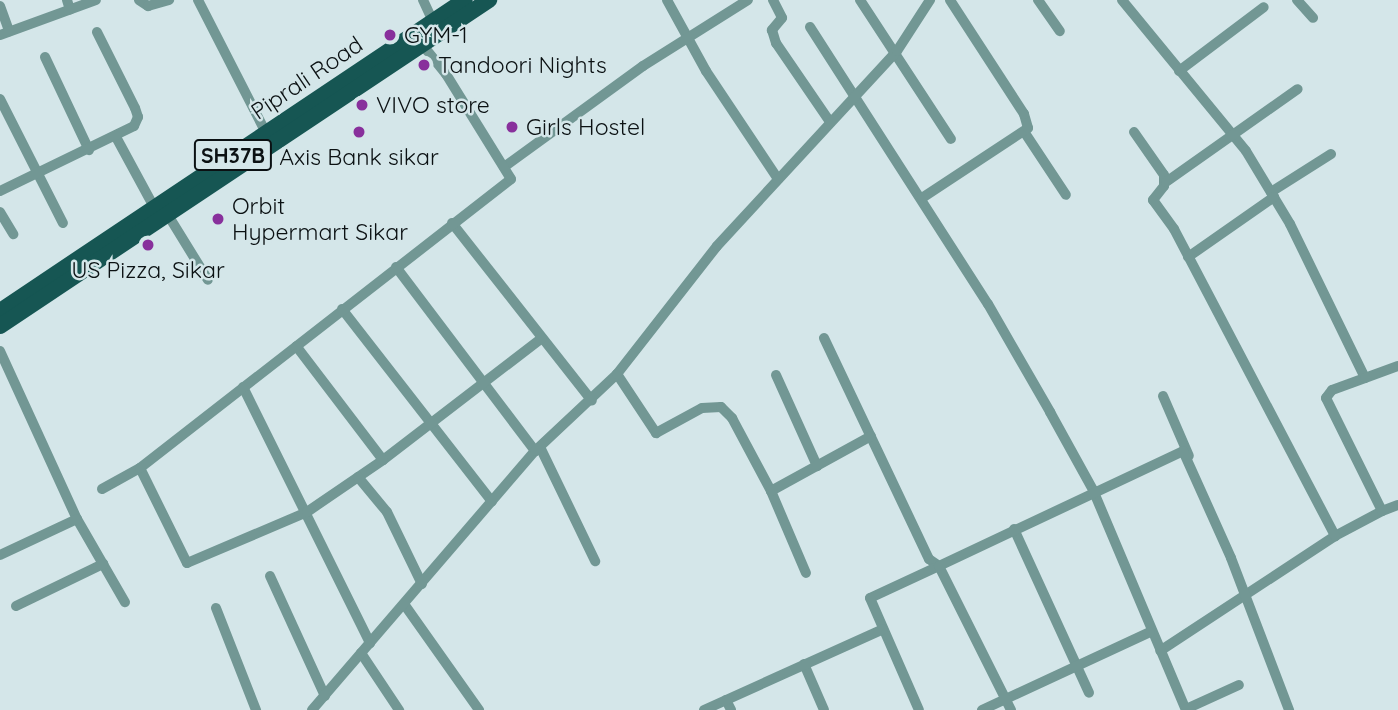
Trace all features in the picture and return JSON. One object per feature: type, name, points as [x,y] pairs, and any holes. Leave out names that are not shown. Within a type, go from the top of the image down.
[{"type":"main road","name":"Piprali Road","points":[[0,311],[161,211],[266,133],[465,0]]},
{"type":"main road","points":[[0,326],[161,211],[489,0]]},
{"type":"street","points":[[0,6],[5,33],[68,5],[96,0]]},
{"type":"street","points":[[139,0],[148,6],[169,0]]},
{"type":"street","points":[[198,0],[266,133]]},
{"type":"street","points":[[423,0],[433,21]]},
{"type":"street","points":[[667,0],[687,37],[778,179]]},
{"type":"street","points":[[504,167],[687,37],[748,0]]},
{"type":"street","points":[[773,0],[782,18],[772,30],[776,43],[831,122]]},
{"type":"street","points":[[860,0],[897,51],[951,139]]},
{"type":"street","points":[[313,710],[537,449],[592,401],[617,374],[717,246],[897,51],[930,0]]},
{"type":"street","points":[[922,198],[1025,134],[1028,128],[1024,114],[950,0]]},
{"type":"street","points":[[1038,0],[1060,31]]},
{"type":"street","points":[[1122,0],[1233,135],[1272,195],[1365,378]]},
{"type":"street","points":[[1297,0],[1313,18]]},
{"type":"street","points":[[1179,71],[1264,7]]},
{"type":"street","points":[[810,27],[853,98],[922,198],[988,304],[1093,490],[1150,632],[1186,709],[1239,685]]},
{"type":"street","points":[[0,191],[116,137],[138,117],[97,32]]},
{"type":"street","points":[[102,489],[140,468],[511,178],[446,74],[422,44]]},
{"type":"street","points":[[45,57],[89,149]]},
{"type":"street","points":[[1298,89],[1166,182],[1153,200],[1188,257],[1335,536]]},
{"type":"street","points":[[0,99],[63,223]]},
{"type":"street","points":[[1134,132],[1166,182]]},
{"type":"street","points":[[1025,134],[1066,195]]},
{"type":"street","points":[[116,137],[161,211],[208,280]]},
{"type":"street","points":[[1188,257],[1331,154]]},
{"type":"street","points":[[0,212],[13,234]]},
{"type":"street","points":[[452,223],[592,401]]},
{"type":"street","points":[[396,267],[537,449],[595,561]]},
{"type":"street","points":[[342,309],[492,502]]},
{"type":"street","points":[[140,468],[187,563],[307,512],[431,425],[542,338]]},
{"type":"street","points":[[824,338],[929,559],[939,566],[1011,710]]},
{"type":"street","points":[[296,346],[383,460]]},
{"type":"street","points":[[0,351],[77,519],[125,602]]},
{"type":"street","points":[[1382,511],[1326,398],[1332,390],[1398,366]]},
{"type":"street","points":[[617,374],[656,433],[702,408],[721,407],[732,418],[771,491],[806,573]]},
{"type":"street","points":[[776,375],[817,466]]},
{"type":"street","points":[[243,387],[370,643]]},
{"type":"street","points":[[1163,396],[1245,593],[1289,710]]},
{"type":"street","points":[[771,491],[871,436]]},
{"type":"street","points":[[919,710],[870,598],[1169,454],[1183,451],[1189,457]]},
{"type":"street","points":[[358,477],[387,512],[422,584]]},
{"type":"street","points":[[1160,651],[1335,536],[1398,505]]},
{"type":"street","points":[[0,555],[77,519]]},
{"type":"street","points":[[1014,528],[1074,667],[1089,693]]},
{"type":"street","points":[[16,607],[103,564]]},
{"type":"street","points":[[270,576],[325,696]]},
{"type":"street","points":[[404,604],[479,710]]},
{"type":"street","points":[[216,608],[256,710]]},
{"type":"street","points":[[704,710],[728,705],[804,664],[883,629]]},
{"type":"street","points":[[982,710],[1150,632]]},
{"type":"street","points":[[361,653],[399,710]]},
{"type":"street","points":[[804,664],[824,710]]},
{"type":"place","name":"GYM-1","points":[[390,35]]},
{"type":"place","name":"Tandoori Nights","points":[[424,65]]},
{"type":"place","name":"VIVO store","points":[[362,105]]},
{"type":"place","name":"Girls Hostel","points":[[512,127]]},
{"type":"place","name":"Axis Bank sikar","points":[[359,132]]},
{"type":"place","name":"Orbit Hypermart Sikar","points":[[218,219]]},
{"type":"place","name":"US Pizza, Sikar","points":[[148,245]]}]
